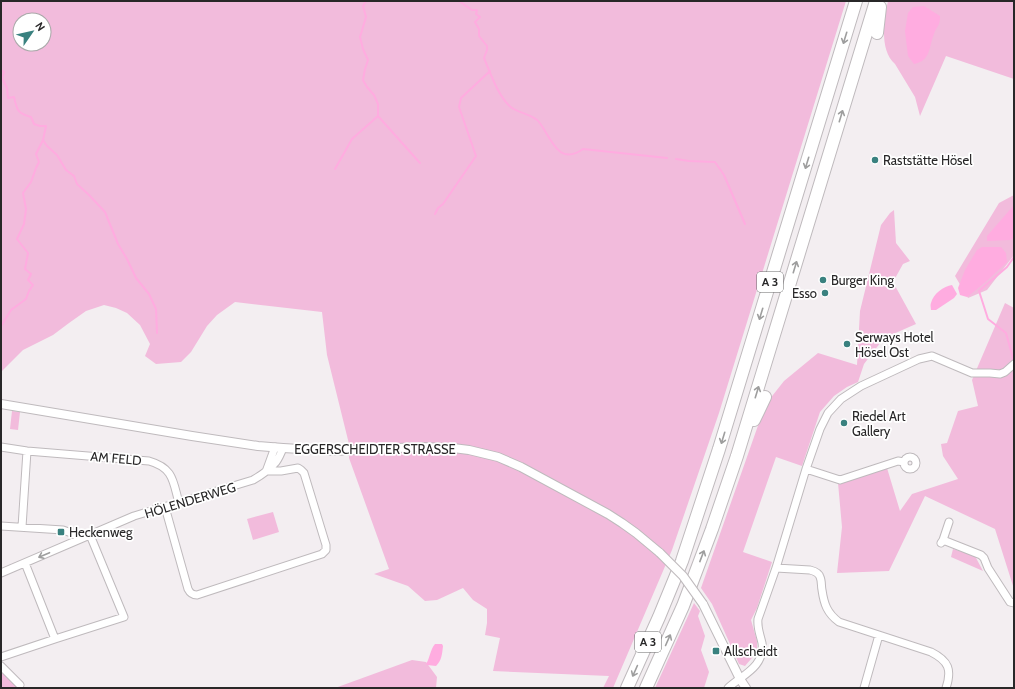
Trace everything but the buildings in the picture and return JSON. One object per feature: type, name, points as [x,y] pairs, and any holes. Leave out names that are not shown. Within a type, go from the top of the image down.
[{"type":"highway","name":"A 3","points":[[627,688],[659,617],[687,546],[719,449],[856,1]]},
{"type":"highway","name":"A 3","points":[[646,688],[683,606],[737,456],[876,1]]},
{"type":"highway","points":[[877,34],[880,1]]},
{"type":"highway","points":[[737,456],[766,397]]},
{"type":"street","points":[[728,688],[753,668],[760,658],[762,645],[758,627],[758,619],[776,568],[806,469],[820,429],[828,413],[841,399],[861,386],[919,359],[932,356],[972,373],[1000,374],[1005,372],[1011,366]]},
{"type":"street","name":"EGGERSCHEIDTER STRASSE","points":[[1,404],[258,446],[334,451],[419,447],[453,448],[498,457],[521,467],[608,514],[636,533],[660,553],[682,576],[703,604],[740,679],[746,688]]},
{"type":"street","name":"AM FELD","points":[[1,447],[27,451],[150,461],[158,464],[170,474],[179,503]]},
{"type":"street","name":"HÖLENDERWEG","points":[[1,573],[134,516],[249,482],[261,476],[276,462],[279,448]]},
{"type":"street","points":[[22,527],[27,451]]},
{"type":"street","points":[[806,469],[840,480],[898,461],[904,462]]},
{"type":"street","points":[[164,507],[188,589],[192,594],[197,595],[322,554],[326,550],[326,545],[304,473],[298,468],[266,471]]},
{"type":"street","points":[[950,522],[942,541],[981,555],[1010,602],[1014,603]]},
{"type":"street","points":[[1,526],[63,530],[74,534],[79,539]]},
{"type":"street","points":[[1,656],[124,617],[90,535]]},
{"type":"street","points":[[25,563],[55,639]]},
{"type":"street","points":[[776,568],[816,571],[820,576],[827,610],[832,617],[839,622],[931,652],[938,656],[947,666],[949,672],[949,679],[946,688]]},
{"type":"street","points":[[864,688],[879,636]]},
{"type":"street","points":[[1,666],[20,685]]},
{"type":"shaded area","points":[[1,1],[846,1],[719,413],[672,550],[613,688],[603,688],[609,676],[493,671],[500,638],[485,635],[487,609],[473,600],[463,588],[437,600],[425,601],[408,586],[374,574],[389,569],[349,458],[349,444],[327,355],[322,312],[235,302],[217,315],[207,326],[191,352],[181,362],[156,364],[145,356],[150,344],[140,325],[127,313],[104,305],[86,311],[53,335],[23,350],[1,372]]},
{"type":"shaded area","points":[[888,1],[1014,1],[1014,79],[946,56],[920,116],[915,97],[887,51],[884,26]]},
{"type":"shaded area","points":[[924,6],[940,16],[939,22],[924,60],[914,64],[908,56],[905,31],[908,13],[913,7]]},
{"type":"shaded area","points":[[1014,195],[1014,255],[987,290],[968,298],[955,276],[999,203]]},
{"type":"shaded area","points":[[1014,205],[1014,238],[1010,240],[987,241],[987,236]]},
{"type":"shaded area","points":[[894,210],[896,243],[910,261],[903,264],[893,282],[916,324],[884,338],[864,364],[858,382],[847,387],[834,396],[820,412],[802,466],[776,457],[743,552],[772,562],[757,608],[751,620],[757,641],[757,652],[745,666],[739,664],[712,604],[701,588],[761,417],[769,400],[784,381],[818,353],[857,365],[860,311],[881,225]]},
{"type":"shaded area","points":[[982,247],[1001,247],[1006,253],[1007,262],[967,297],[960,295],[958,288],[965,270],[977,250]]},
{"type":"shaded area","points":[[952,285],[957,294],[954,298],[936,310],[931,310],[932,300],[936,294],[942,289]]},
{"type":"shaded area","points":[[1005,303],[1014,308],[1014,589],[995,529],[925,496],[889,571],[837,573],[842,527],[838,483],[887,468],[900,511],[912,494],[958,479],[943,456],[941,444],[947,443],[958,411],[978,406],[972,380]]},
{"type":"shaded area","points":[[12,411],[20,412],[18,430],[10,429]]},
{"type":"shaded area","points":[[273,512],[279,532],[253,540],[247,519]]},
{"type":"shaded area","points":[[953,549],[975,556],[983,571],[951,557]]},
{"type":"shaded area","points":[[694,603],[700,611],[698,616],[705,636],[701,650],[709,672],[704,688],[655,688]]},
{"type":"shaded area","points":[[435,644],[442,644],[443,646],[441,659],[436,666],[427,665],[426,664]]},
{"type":"shaded area","points":[[412,660],[426,662],[437,677],[436,688],[335,688]]},
{"type":"shaded area","points":[[1,672],[18,688],[1,688]]},
{"type":"waterway","points":[[366,1],[363,6],[366,17],[360,37],[368,60],[363,80],[374,95],[378,104],[378,116],[420,163]]},
{"type":"waterway","points":[[459,1],[472,10],[477,10],[476,14],[480,17],[475,22],[479,29],[479,36],[487,46],[484,58],[495,85],[507,104],[537,120],[556,148],[561,152],[574,154],[583,149],[667,158]]},
{"type":"waterway","points":[[1,70],[4,72],[2,78],[7,88],[8,98],[14,97],[18,110],[31,117],[34,124],[46,126],[43,140],[36,154],[39,162],[31,182],[23,193],[26,209],[24,224],[17,239],[28,253],[25,269],[31,274],[28,280],[33,285],[26,299],[11,310],[1,326]]},
{"type":"waterway","points":[[435,214],[476,156],[459,107],[461,98],[490,71]]},
{"type":"waterway","points":[[335,169],[352,139],[378,116]]},
{"type":"waterway","points":[[43,140],[57,155],[66,170],[74,176],[77,184],[105,212],[118,244],[136,278],[149,294],[156,309],[157,333]]},
{"type":"waterway","points":[[676,159],[715,162],[724,175],[745,224]]},
{"type":"waterway","points":[[1014,257],[1007,267],[979,291],[988,319],[1006,333],[1014,362]]},
{"type":"place","name":"Raststätte Hösel","points":[[875,160]]},
{"type":"place","name":"Burger King","points":[[823,280]]},
{"type":"place","name":"Esso","points":[[825,293]]},
{"type":"place","name":"Serways Hotel Hösel Ost","points":[[847,344]]},
{"type":"place","name":"Riedel Art Gallery","points":[[844,423]]},
{"type":"place","name":"Heckenweg","points":[[61,532]]},
{"type":"place","name":"Allscheidt","points":[[716,651]]}]
